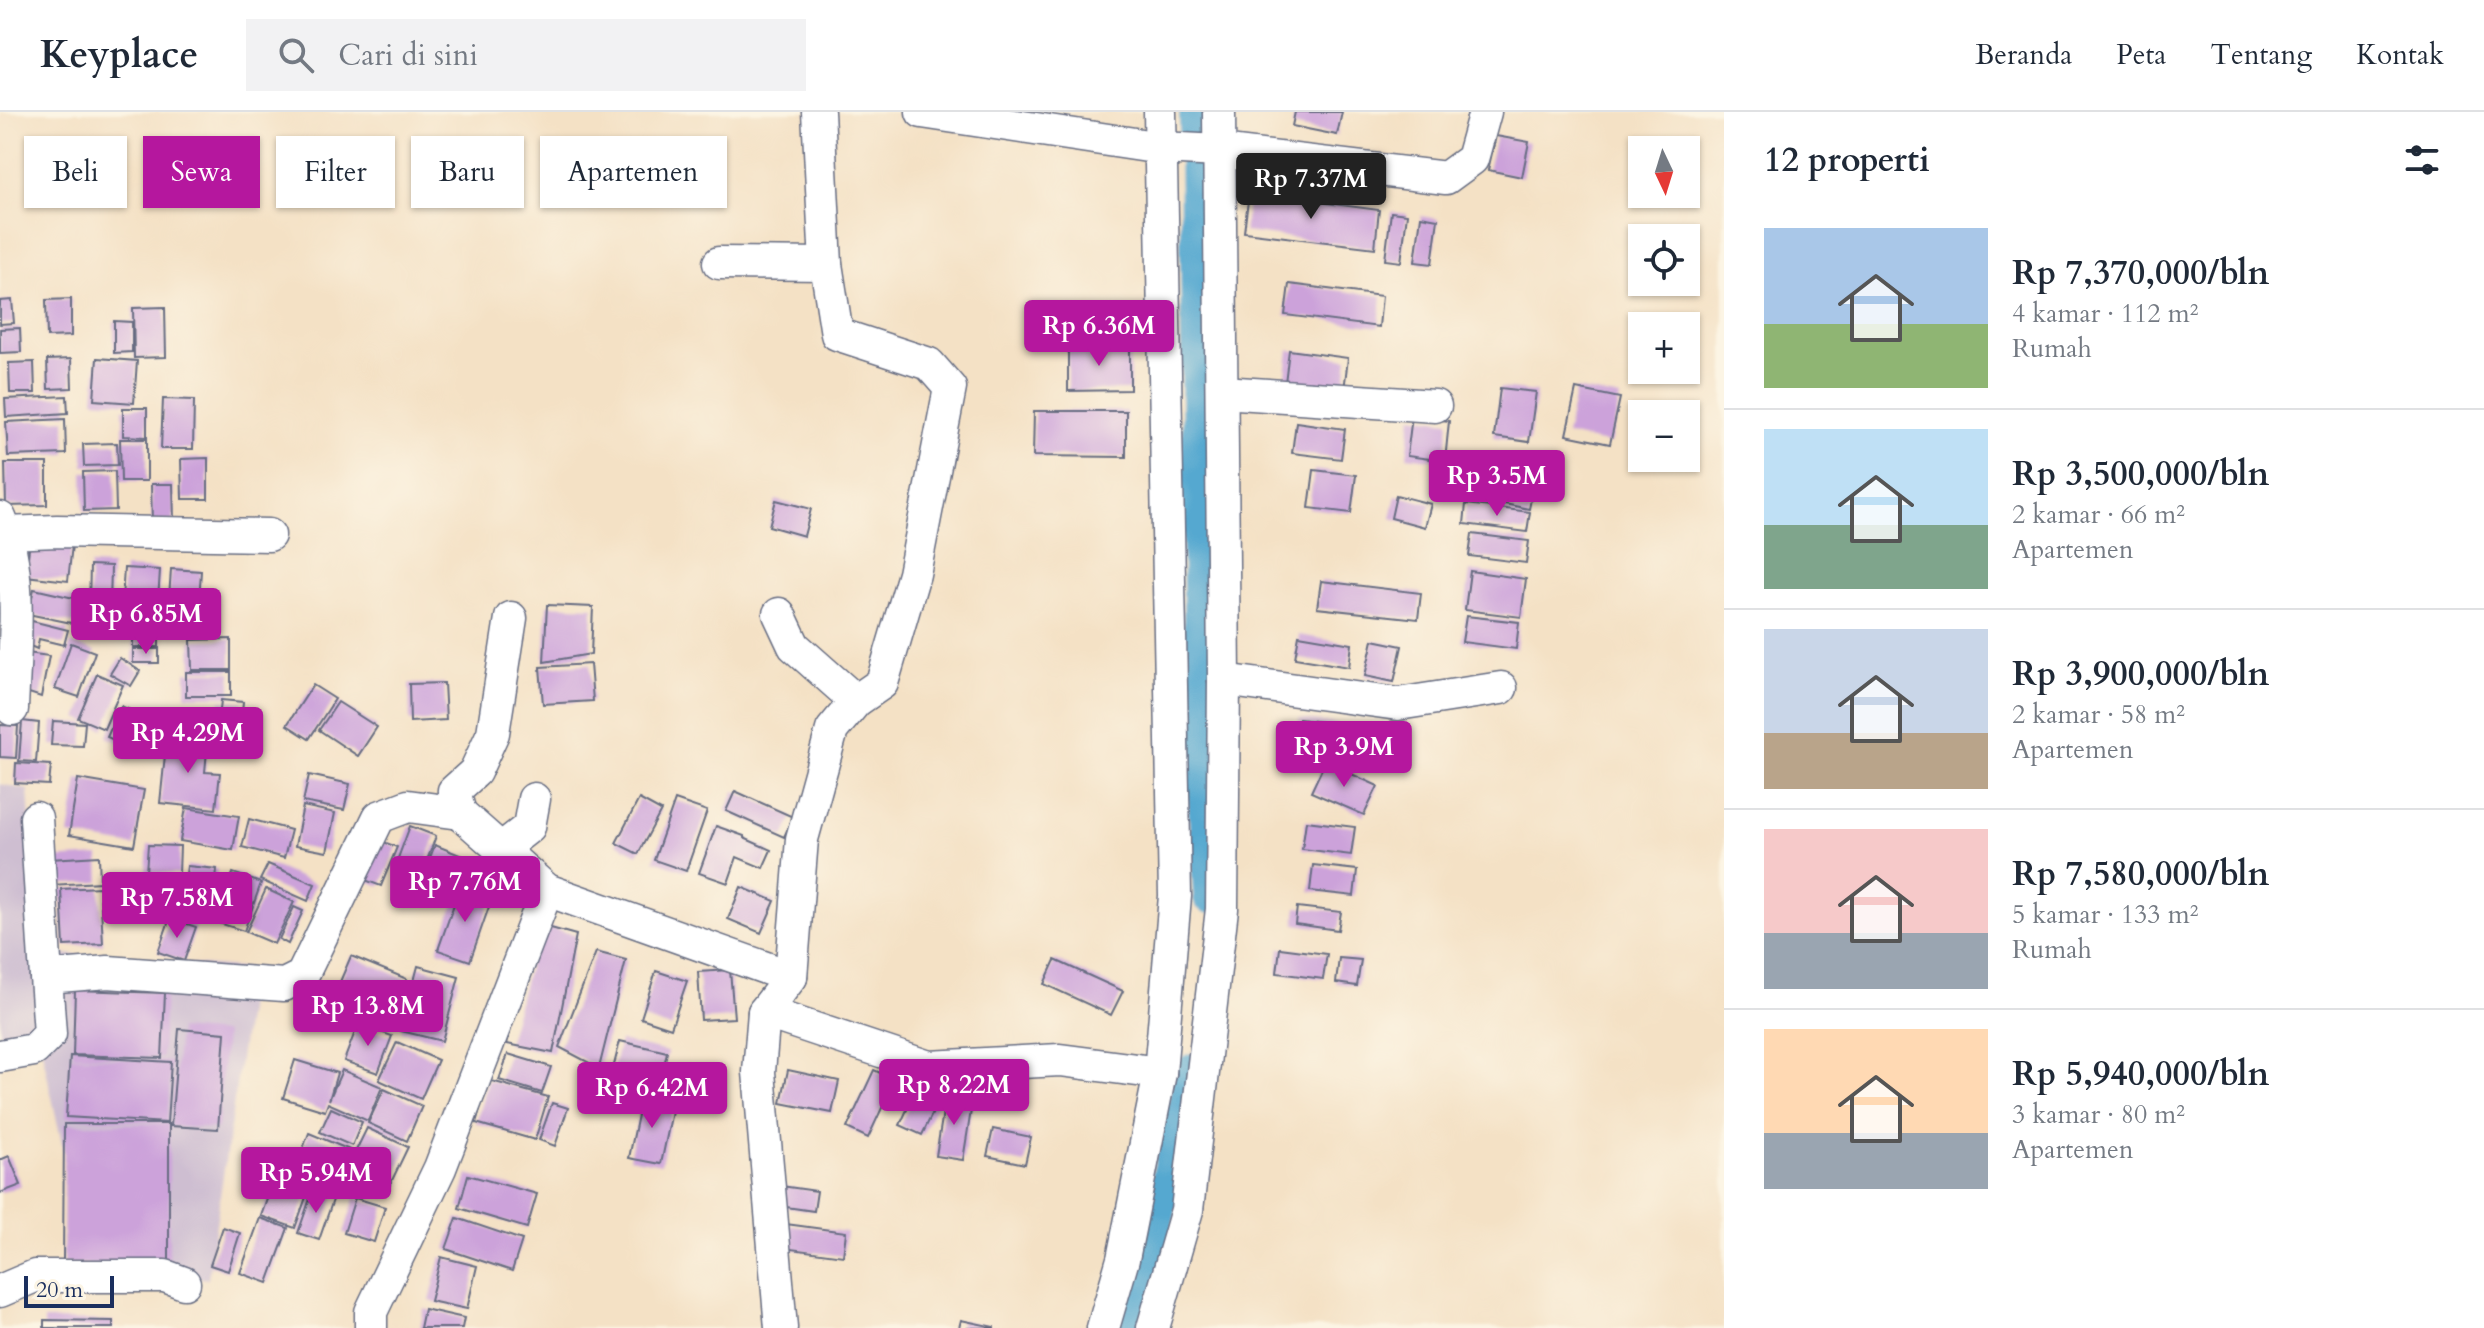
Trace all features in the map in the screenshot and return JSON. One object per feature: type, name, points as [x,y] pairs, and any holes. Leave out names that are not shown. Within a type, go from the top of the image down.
[{"type":"street","points":[[781,1328],[759,1072],[764,1012],[791,977],[802,839],[832,730],[856,701],[882,683],[914,574],[950,388],[929,364],[837,334],[826,264],[818,112]]},
{"type":"street","points":[[922,112],[1165,149],[1446,178],[1472,159],[1485,112]]},
{"type":"street","points":[[1103,1328],[1123,1259],[1160,1073],[1175,896],[1165,149],[1160,112]]},
{"type":"street","points":[[1153,1328],[1187,1210],[1222,909],[1222,392],[1216,152],[1219,112]]},
{"type":"street","points":[[719,263],[826,264]]},
{"type":"street","points":[[1222,392],[1435,406]]},
{"type":"street","points":[[12,709],[16,601],[3,526],[57,531],[269,535]]},
{"type":"street","points":[[779,614],[794,646],[856,701]]},
{"type":"street","points":[[511,618],[493,733],[475,772],[454,791],[460,813],[547,890],[791,977]]},
{"type":"street","points":[[1224,680],[1398,704],[1501,688]]},
{"type":"street","points":[[501,849],[529,827],[534,799]]},
{"type":"street","points":[[46,977],[108,972],[284,985],[302,976],[379,817],[408,806],[460,813]]},
{"type":"street","points":[[0,1056],[34,1050],[50,1034],[36,818]]},
{"type":"street","points":[[371,1328],[371,1312],[440,1168],[547,890]]},
{"type":"street","points":[[764,1012],[929,1067],[1060,1060],[1160,1073]]},
{"type":"street","points":[[0,1291],[35,1276],[165,1276],[184,1283]]},
{"type":"shaded area","points":[[0,784],[28,790],[38,952],[253,969],[208,1279],[88,1266],[41,1046],[0,1051]]},
{"type":"building","points":[[1295,112],[1342,112],[1337,135],[1292,126]]},
{"type":"building","points":[[1496,136],[1529,142],[1522,177],[1488,170]]},
{"type":"building","points":[[1249,193],[1379,210],[1375,248],[1244,232]]},
{"type":"building","points":[[1391,212],[1407,214],[1401,262],[1385,260]]},
{"type":"building","points":[[1421,216],[1438,219],[1432,264],[1415,262]]},
{"type":"building","points":[[1289,284],[1382,296],[1379,327],[1285,315]]},
{"type":"building","points":[[71,299],[71,336],[47,337],[46,300]]},
{"type":"building","points":[[12,300],[14,323],[0,324],[0,301]]},
{"type":"building","points":[[165,307],[166,357],[134,358],[133,308]]},
{"type":"building","points":[[114,321],[132,322],[132,352],[114,353]]},
{"type":"building","points":[[20,328],[21,352],[0,353],[0,329]]},
{"type":"building","points":[[1130,344],[1130,390],[1068,391],[1068,345]]},
{"type":"building","points":[[1289,350],[1348,358],[1344,390],[1285,383]]},
{"type":"building","points":[[97,358],[137,361],[134,403],[94,400]]},
{"type":"building","points":[[71,359],[72,388],[48,389],[47,360]]},
{"type":"building","points":[[34,362],[35,393],[10,393],[9,363]]},
{"type":"building","points":[[1500,388],[1536,392],[1529,442],[1494,437]]},
{"type":"building","points":[[1576,389],[1620,398],[1610,444],[1566,435]]},
{"type":"building","points":[[67,396],[68,413],[6,417],[5,399]]},
{"type":"building","points":[[163,399],[194,400],[193,449],[161,449]]},
{"type":"building","points":[[123,408],[147,408],[147,437],[123,436]]},
{"type":"building","points":[[1034,411],[1126,411],[1126,457],[1033,456]]},
{"type":"building","points":[[1412,416],[1449,421],[1445,461],[1407,456]]},
{"type":"building","points":[[65,419],[66,454],[8,456],[6,422]]},
{"type":"building","points":[[1296,422],[1345,429],[1341,459],[1292,453]]},
{"type":"building","points":[[120,439],[147,439],[147,481],[121,481]]},
{"type":"building","points":[[117,443],[118,465],[84,466],[83,444]]},
{"type":"building","points":[[208,458],[208,499],[182,499],[181,459]]},
{"type":"building","points":[[5,463],[47,463],[47,505],[6,506]]},
{"type":"building","points":[[1476,467],[1535,479],[1529,509],[1470,497]]},
{"type":"building","points":[[1314,470],[1356,475],[1351,513],[1309,508]]},
{"type":"building","points":[[115,471],[116,510],[84,511],[83,472]]},
{"type":"building","points":[[151,484],[173,484],[174,521],[152,522]]},
{"type":"building","points":[[1396,495],[1431,504],[1425,527],[1391,518]]},
{"type":"building","points":[[776,500],[811,509],[804,536],[769,526]]},
{"type":"building","points":[[1466,504],[1530,512],[1527,532],[1464,524]]},
{"type":"building","points":[[1472,534],[1529,541],[1526,563],[1469,556]]},
{"type":"building","points":[[30,540],[72,545],[68,581],[26,576]]},
{"type":"building","points":[[90,565],[111,566],[110,607],[89,607]]},
{"type":"building","points":[[124,568],[160,570],[157,617],[121,615]]},
{"type":"building","points":[[171,569],[201,571],[198,615],[168,613]]},
{"type":"building","points":[[1470,571],[1526,579],[1521,617],[1465,610]]},
{"type":"building","points":[[1321,581],[1421,593],[1418,619],[1317,608]]},
{"type":"building","points":[[34,589],[87,601],[81,625],[28,614]]},
{"type":"building","points":[[547,605],[593,607],[591,654],[544,662]]},
{"type":"building","points":[[1466,616],[1519,622],[1516,649],[1462,642]]},
{"type":"building","points":[[20,618],[68,630],[64,645],[39,639],[37,649],[19,641]]},
{"type":"building","points":[[133,632],[159,632],[159,647],[133,647]]},
{"type":"building","points":[[1299,635],[1352,644],[1349,667],[1295,658]]},
{"type":"building","points":[[231,639],[231,670],[192,670],[191,640]]},
{"type":"building","points":[[1373,640],[1402,646],[1394,682],[1365,676]]},
{"type":"building","points":[[71,643],[95,652],[79,697],[55,689]]},
{"type":"building","points":[[133,649],[159,649],[159,663],[133,663]]},
{"type":"building","points":[[20,652],[49,656],[41,697],[17,689]]},
{"type":"building","points":[[120,658],[140,671],[131,686],[110,674]]},
{"type":"building","points":[[590,664],[593,701],[543,704],[540,667]]},
{"type":"building","points":[[186,672],[231,672],[231,696],[186,696]]},
{"type":"building","points":[[97,674],[123,685],[104,729],[78,718]]},
{"type":"building","points":[[444,683],[446,720],[410,722],[409,684]]},
{"type":"building","points":[[313,685],[335,699],[309,739],[287,725]]},
{"type":"building","points":[[221,700],[243,702],[240,732],[218,730]]},
{"type":"building","points":[[338,702],[377,727],[358,756],[319,730]]},
{"type":"building","points":[[121,706],[146,717],[132,748],[107,737]]},
{"type":"building","points":[[1299,719],[1339,724],[1335,749],[1296,744]]},
{"type":"building","points":[[22,721],[39,723],[36,762],[19,761]]},
{"type":"building","points":[[53,721],[85,723],[83,746],[51,745]]},
{"type":"building","points":[[0,725],[18,726],[16,758],[0,757]]},
{"type":"building","points":[[167,736],[208,740],[205,772],[220,773],[216,809],[160,803]]},
{"type":"building","points":[[1325,762],[1378,786],[1364,815],[1311,792]]},
{"type":"building","points":[[16,763],[51,765],[49,785],[15,783]]},
{"type":"building","points":[[309,775],[350,784],[344,810],[303,802]]},
{"type":"building","points":[[78,779],[144,790],[134,846],[69,835]]},
{"type":"building","points":[[735,791],[793,817],[784,837],[726,811]]},
{"type":"building","points":[[639,799],[661,811],[638,854],[616,843]]},
{"type":"building","points":[[675,800],[707,811],[686,871],[654,860]]},
{"type":"building","points":[[303,806],[335,813],[327,852],[295,846]]},
{"type":"building","points":[[186,808],[239,816],[233,850],[180,841]]},
{"type":"building","points":[[249,819],[291,830],[284,858],[242,847]]},
{"type":"building","points":[[1306,821],[1355,827],[1351,855],[1302,849]]},
{"type":"building","points":[[410,826],[436,836],[423,871],[397,861]]},
{"type":"building","points":[[716,826],[771,850],[763,868],[737,857],[728,883],[699,873]]},
{"type":"building","points":[[373,838],[397,847],[381,886],[357,877]]},
{"type":"building","points":[[148,845],[180,846],[179,874],[146,872]]},
{"type":"building","points":[[435,845],[465,857],[448,902],[417,891]]},
{"type":"building","points":[[99,856],[100,882],[51,885],[50,859]]},
{"type":"building","points":[[268,864],[315,884],[308,901],[260,880]]},
{"type":"building","points":[[1313,865],[1357,870],[1354,896],[1310,891]]},
{"type":"building","points":[[187,866],[217,869],[212,919],[181,915]]},
{"type":"building","points":[[233,873],[261,883],[244,931],[216,922]]},
{"type":"building","points":[[100,887],[103,944],[64,946],[61,889]]},
{"type":"building","points":[[460,887],[492,898],[470,961],[438,950]]},
{"type":"building","points":[[741,887],[775,901],[761,933],[728,919]]},
{"type":"building","points":[[266,889],[294,902],[274,944],[246,932]]},
{"type":"building","points":[[294,907],[303,911],[288,944],[279,939]]},
{"type":"building","points":[[1297,907],[1341,912],[1338,930],[1295,924]]},
{"type":"building","points":[[170,918],[196,927],[184,961],[158,952]]},
{"type":"building","points":[[540,925],[576,935],[553,1053],[507,1044]]},
{"type":"building","points":[[1280,948],[1327,954],[1323,979],[1277,973]]},
{"type":"building","points":[[596,952],[626,960],[599,1068],[559,1047]]},
{"type":"building","points":[[351,956],[407,979],[395,1007],[339,984]]},
{"type":"building","points":[[1339,958],[1361,960],[1357,986],[1336,983]]},
{"type":"building","points":[[1055,960],[1123,991],[1111,1015],[1044,984]]},
{"type":"building","points":[[418,966],[459,977],[442,1041],[401,1031]]},
{"type":"building","points":[[730,970],[734,1018],[701,1020],[698,972]]},
{"type":"building","points":[[656,971],[687,981],[671,1028],[641,1018]]},
{"type":"building","points":[[75,990],[165,993],[162,1058],[73,1055]]},
{"type":"building","points":[[358,1024],[392,1036],[378,1073],[344,1061]]},
{"type":"building","points":[[179,1029],[225,1033],[218,1129],[171,1126]]},
{"type":"building","points":[[620,1041],[667,1052],[660,1084],[612,1073]]},
{"type":"building","points":[[397,1042],[438,1060],[421,1099],[379,1080]]},
{"type":"building","points":[[508,1054],[551,1067],[542,1093],[499,1080]]},
{"type":"building","points":[[70,1056],[171,1062],[167,1123],[66,1117]]},
{"type":"building","points":[[295,1060],[337,1073],[329,1100],[342,1070],[382,1087],[368,1121],[328,1103],[325,1111],[283,1098]]},
{"type":"building","points":[[788,1070],[839,1081],[832,1113],[781,1103]]},
{"type":"building","points":[[874,1070],[895,1080],[868,1138],[847,1128]]},
{"type":"building","points":[[488,1080],[548,1097],[535,1140],[476,1123]]},
{"type":"building","points":[[384,1089],[422,1106],[407,1141],[368,1123]]},
{"type":"building","points":[[916,1090],[939,1100],[922,1135],[900,1125]]},
{"type":"building","points":[[946,1093],[973,1098],[963,1160],[936,1156]]},
{"type":"building","points":[[642,1096],[674,1102],[661,1164],[629,1158]]},
{"type":"building","points":[[552,1103],[568,1108],[555,1146],[539,1140]]},
{"type":"building","points":[[331,1108],[362,1122],[352,1146],[320,1132]]},
{"type":"building","points":[[64,1124],[169,1124],[169,1264],[63,1264]]},
{"type":"building","points":[[367,1128],[408,1147],[385,1195],[344,1175]]},
{"type":"building","points":[[993,1129],[1031,1137],[1025,1164],[987,1156]]},
{"type":"building","points":[[309,1133],[350,1150],[340,1175],[299,1159]]},
{"type":"building","points":[[9,1156],[21,1185],[0,1193],[0,1160]]},
{"type":"building","points":[[276,1174],[310,1186],[295,1228],[261,1216]]},
{"type":"building","points":[[468,1175],[537,1194],[527,1228],[459,1208]]},
{"type":"building","points":[[781,1186],[817,1191],[814,1211],[779,1206]]},
{"type":"building","points":[[313,1190],[334,1197],[319,1240],[298,1233]]},
{"type":"building","points":[[355,1198],[385,1207],[374,1242],[344,1233]]},
{"type":"building","points":[[260,1218],[288,1228],[268,1283],[240,1273]]},
{"type":"building","points":[[457,1218],[522,1240],[512,1271],[446,1249]]},
{"type":"building","points":[[786,1224],[846,1232],[843,1256],[783,1248]]},
{"type":"building","points":[[223,1227],[240,1233],[228,1271],[210,1265]]},
{"type":"building","points":[[441,1257],[477,1266],[467,1309],[430,1301]]},
{"type":"building","points":[[424,1309],[464,1318],[462,1328],[420,1328]]},
{"type":"building","points":[[44,1320],[113,1321],[113,1328],[44,1328]]},
{"type":"building","points":[[961,1320],[994,1327],[994,1328],[959,1328]]},
{"type":"waterway","points":[[1195,112],[1200,735],[1209,897]]},
{"type":"waterway","points":[[1132,1328],[1191,1070]]}]
